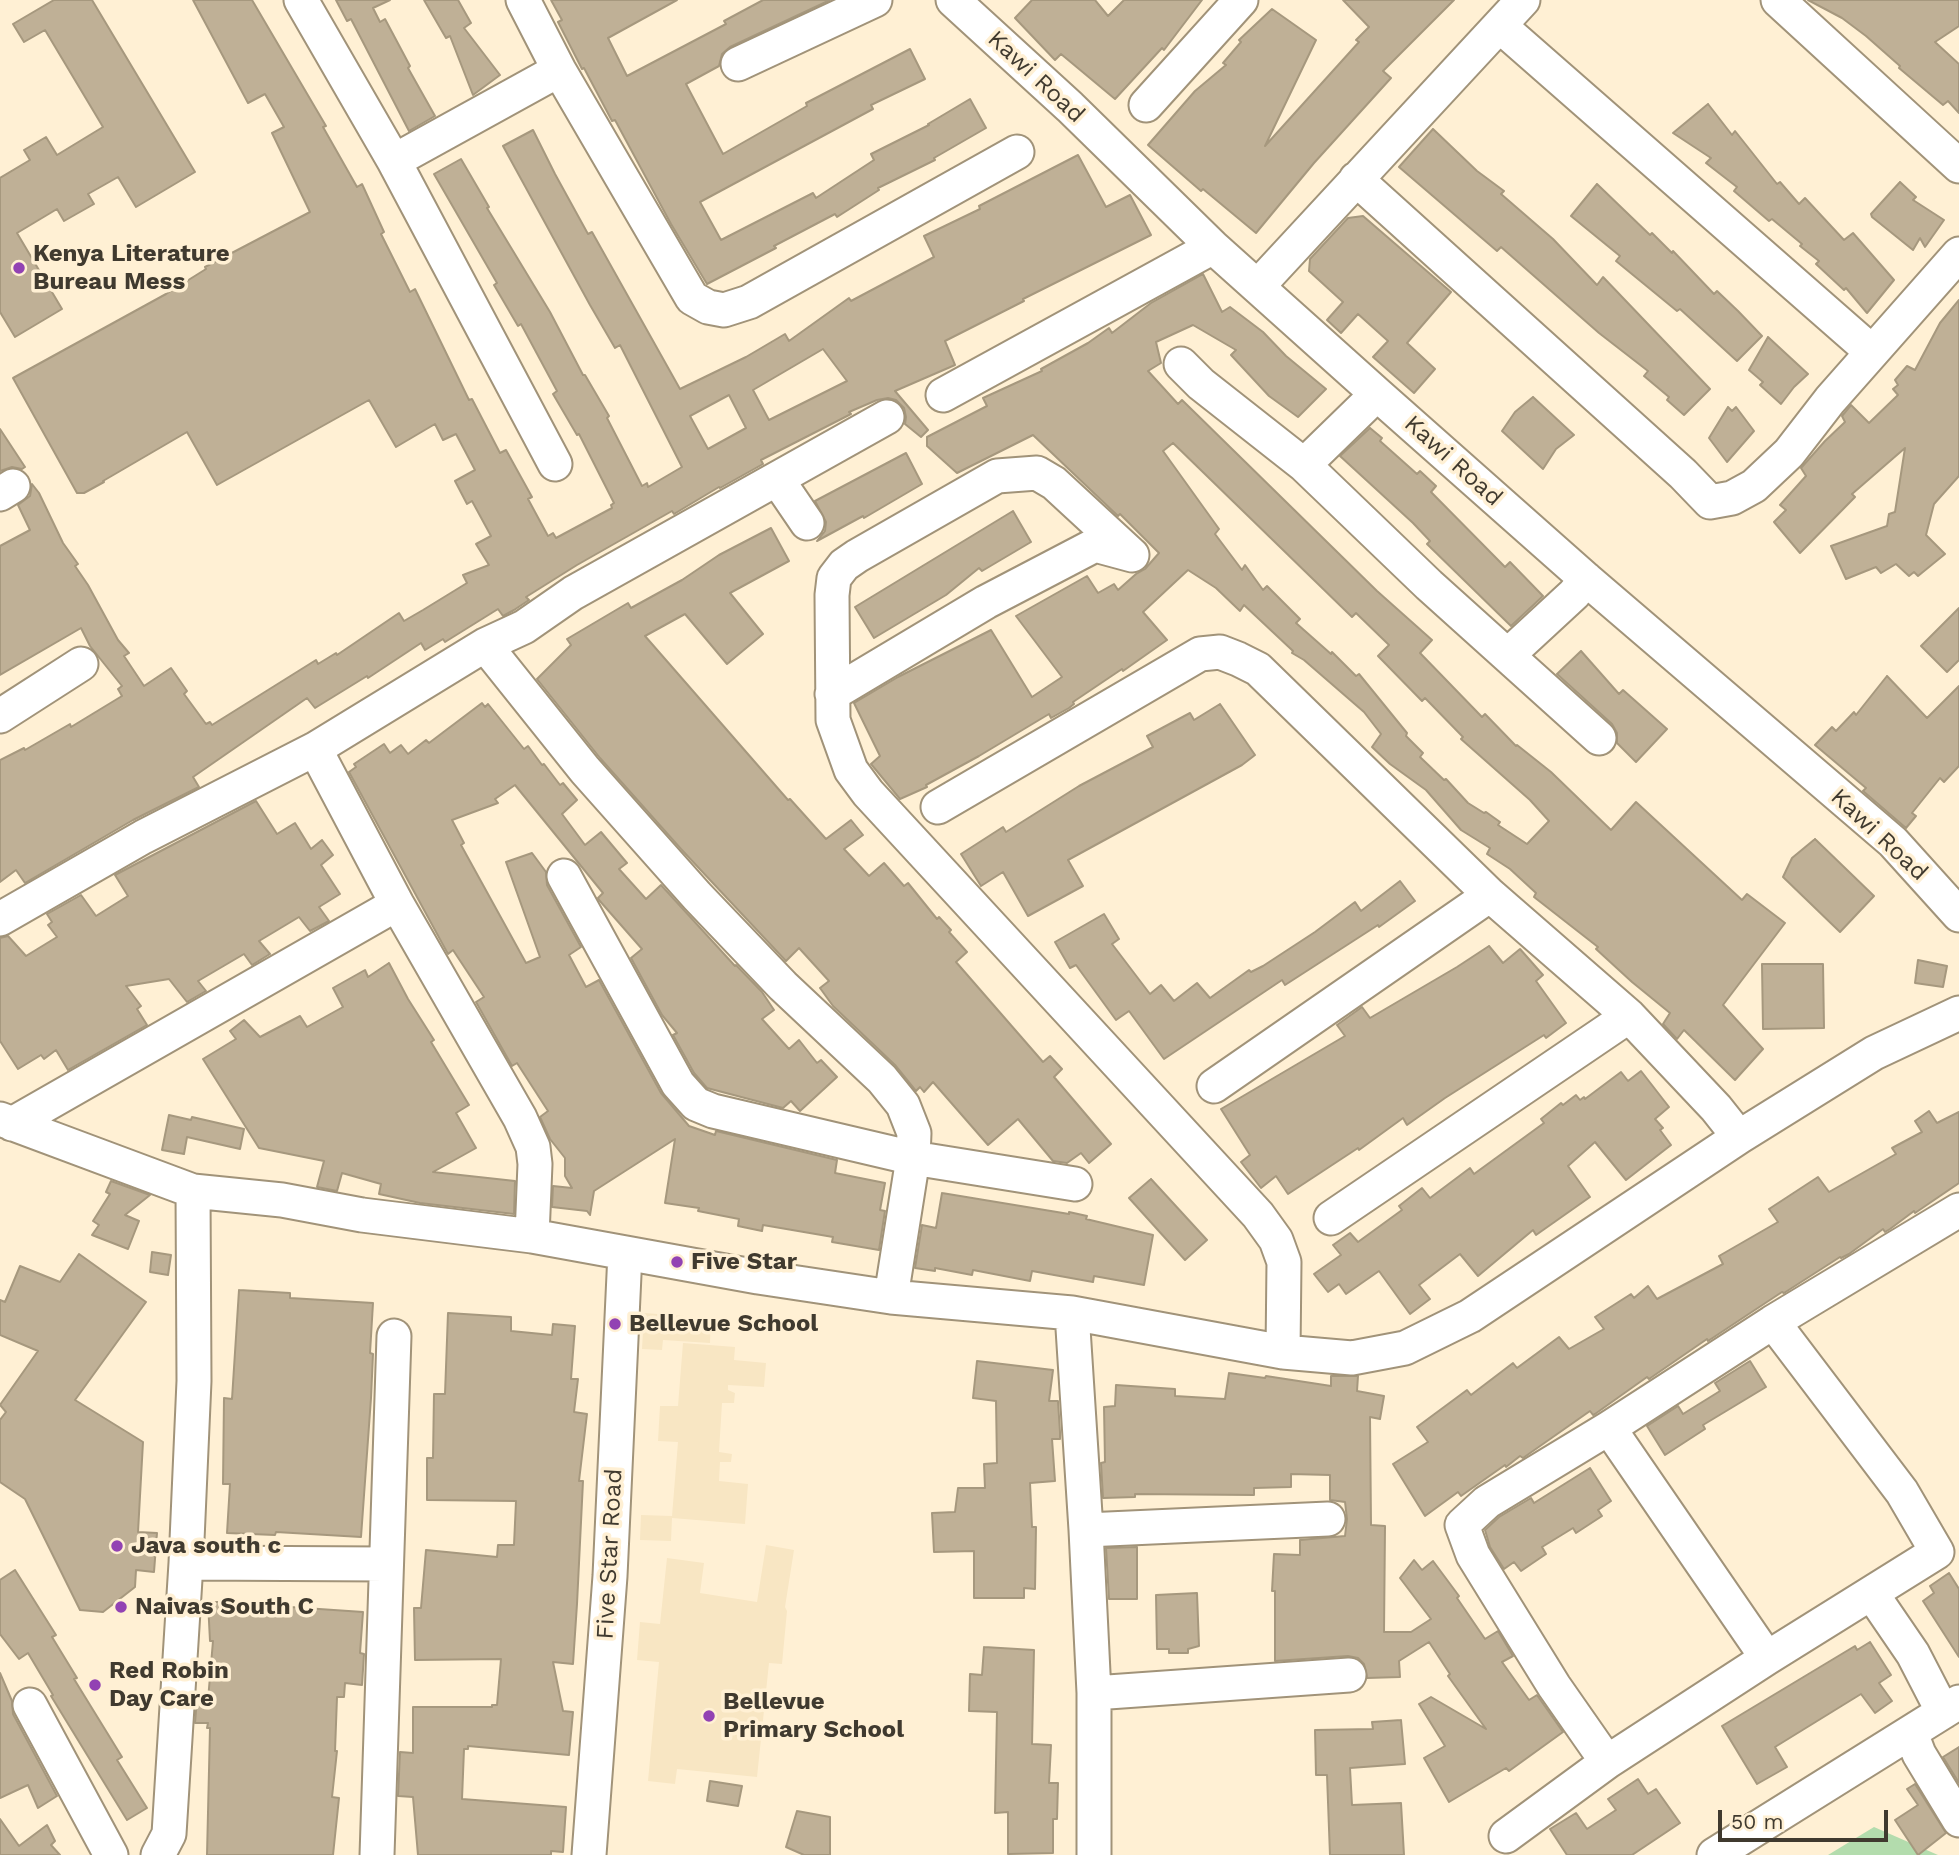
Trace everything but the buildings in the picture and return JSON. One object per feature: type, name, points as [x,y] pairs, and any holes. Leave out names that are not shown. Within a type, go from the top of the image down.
[{"type":"street","points":[[301,0],[394,161],[555,464]]},
{"type":"street","points":[[523,0],[559,70],[692,298],[708,307],[724,310],[749,302],[1017,152]]},
{"type":"street","points":[[738,64],[875,0]]},
{"type":"street","name":"Kawi Road","points":[[953,0],[1070,107],[1213,247],[1377,394],[1586,579],[1893,842],[1959,915]]},
{"type":"street","points":[[1146,105],[1241,0]]},
{"type":"street","points":[[1258,286],[1523,0]]},
{"type":"street","points":[[1778,0],[1959,166]]},
{"type":"street","points":[[1500,26],[1872,352]]},
{"type":"street","points":[[394,161],[559,70]]},
{"type":"street","points":[[1356,179],[1683,474],[1710,502],[1732,498],[1754,486],[1789,453],[1830,400],[1959,254]]},
{"type":"street","points":[[943,395],[1213,247]]},
{"type":"street","points":[[1181,364],[1201,384],[1304,465],[1429,585],[1599,738]]},
{"type":"street","points":[[1304,465],[1377,394]]},
{"type":"street","points":[[0,919],[143,837],[315,749],[485,645],[524,627],[573,593],[887,417]]},
{"type":"street","points":[[832,694],[986,602],[1095,545],[1132,555],[1055,483],[1037,473],[997,476],[844,565],[834,578],[832,595],[832,694],[833,720],[851,770],[868,793],[1258,1215],[1276,1240],[1284,1262],[1283,1352]]},
{"type":"street","points":[[777,479],[807,523]]},
{"type":"street","points":[[1508,655],[1586,579]]},
{"type":"street","points":[[485,645],[585,770],[697,896],[783,986],[882,1079],[903,1105],[914,1133],[913,1158],[891,1297]]},
{"type":"street","points":[[938,807],[1178,664],[1200,653],[1220,652],[1258,669],[1490,895],[1629,1016],[1716,1108],[1739,1137]]},
{"type":"street","points":[[0,716],[81,664]]},
{"type":"street","points":[[315,749],[397,904],[513,1106],[533,1147],[535,1164],[532,1236]]},
{"type":"street","points":[[564,876],[678,1084],[696,1104],[713,1111],[913,1158],[1075,1184]]},
{"type":"street","points":[[1214,1086],[1490,895]]},
{"type":"street","points":[[6,1122],[397,904]]},
{"type":"street","points":[[6,1122],[193,1191],[282,1200],[362,1215],[532,1236],[758,1277],[891,1297],[1072,1313],[1283,1352],[1352,1358],[1405,1348],[1470,1316],[1739,1137],[1874,1053],[1959,1013]]},
{"type":"street","points":[[1331,1218],[1629,1016]]},
{"type":"street","points":[[158,1855],[169,1834],[186,1563],[194,1381],[193,1191]]},
{"type":"street","points":[[1607,1762],[1554,1686],[1473,1555],[1462,1525],[1487,1502],[1609,1428],[1773,1322],[1959,1210]]},
{"type":"street","name":"Five Star Road","points":[[589,1855],[610,1576],[625,1253]]},
{"type":"street","points":[[1072,1313],[1094,1693],[1094,1855]]},
{"type":"street","points":[[1506,1836],[1607,1762],[1766,1658],[1948,1545],[1902,1492],[1773,1322]]},
{"type":"street","points":[[377,1855],[394,1336]]},
{"type":"street","points":[[1609,1428],[1766,1658]]},
{"type":"street","points":[[1086,1531],[1328,1519]]},
{"type":"street","points":[[186,1563],[386,1564]]},
{"type":"street","points":[[1714,1855],[1951,1707],[1872,1594]]},
{"type":"street","points":[[1094,1693],[1349,1675]]},
{"type":"street","points":[[30,1705],[111,1855]]},
{"type":"street","points":[[1911,1733],[1919,1754],[1959,1820]]},
{"type":"shaded area","points":[[644,1313],[711,1318],[710,1343],[663,1340],[662,1350],[642,1349]]},
{"type":"shaded area","points":[[683,1343],[735,1347],[734,1360],[766,1363],[764,1387],[728,1385],[728,1390],[735,1393],[734,1403],[722,1403],[719,1452],[732,1454],[731,1462],[720,1462],[719,1481],[748,1484],[745,1524],[672,1518],[671,1541],[640,1540],[641,1515],[672,1516],[678,1442],[658,1441],[660,1406],[678,1406]]},
{"type":"shaded area","name":"Bellevue Primary School","points":[[766,1545],[794,1550],[785,1607],[787,1611],[782,1664],[769,1663],[757,1777],[677,1769],[675,1784],[648,1781],[659,1662],[637,1660],[640,1622],[660,1624],[667,1558],[704,1563],[700,1593],[757,1602]]},
{"type":"green space","points":[[1874,1827],[1938,1855],[1828,1855]]},
{"type":"place","name":"Kenya Literature Bureau Mess","points":[[19,268]]},
{"type":"place","name":"Five Star","points":[[677,1262]]},
{"type":"place","name":"Bellevue School","points":[[615,1324]]},
{"type":"place","name":"Java south c","points":[[117,1546]]},
{"type":"place","name":"Naivas South C","points":[[121,1607]]},
{"type":"place","name":"Red Robin Day Care","points":[[95,1685]]},
{"type":"place","name":"Bellevue Primary School","points":[[709,1716]]}]
